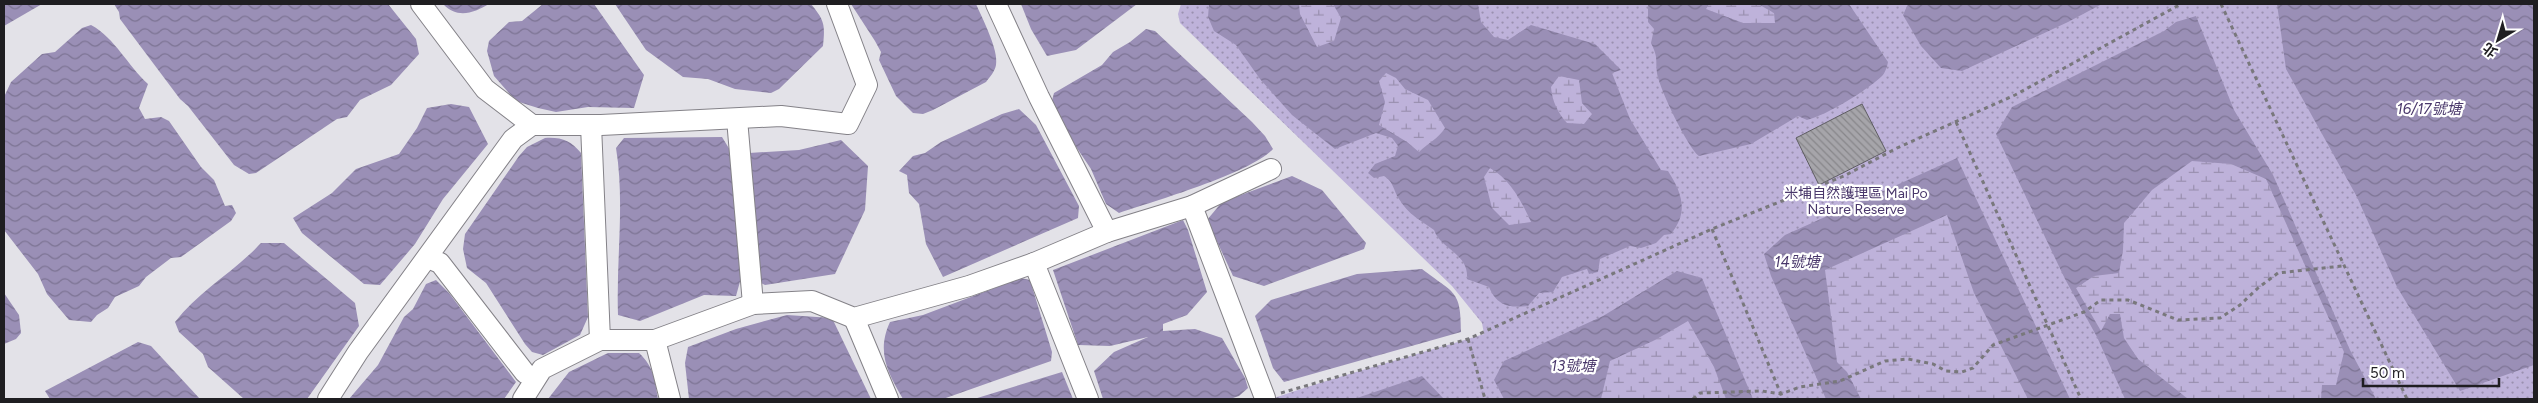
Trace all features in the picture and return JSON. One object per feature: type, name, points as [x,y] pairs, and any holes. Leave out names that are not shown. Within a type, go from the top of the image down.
[{"type":"lane","points":[[421,4],[485,89],[532,125]]},
{"type":"lane","points":[[328,399],[358,352],[513,139],[532,125],[591,125],[781,116],[848,124],[867,85],[837,4]]},
{"type":"lane","points":[[996,4],[1039,97],[1107,232]]},
{"type":"lane","points":[[737,119],[753,304]]},
{"type":"lane","points":[[591,125],[600,340]]},
{"type":"lane","points":[[523,399],[542,369],[600,340],[655,340],[753,304],[812,301],[854,318],[968,286],[1034,263],[1107,232],[1192,206],[1271,169]]},
{"type":"lane","points":[[1192,206],[1265,398]]},
{"type":"lane","points":[[428,258],[440,263],[524,373]]},
{"type":"lane","points":[[1034,263],[1088,399]]},
{"type":"lane","points":[[854,318],[888,399]]},
{"type":"lane","points":[[655,340],[670,399]]},
{"type":"path","points":[[1265,398],[1468,340],[1712,229],[1844,176],[1897,148],[2015,95],[2181,4]]},
{"type":"path","points":[[2220,4],[2342,266],[2407,399]]},
{"type":"path","points":[[1956,122],[2081,399]]},
{"type":"path","points":[[1712,229],[1783,399]]},
{"type":"path","points":[[1693,399],[1700,393],[1762,391],[1781,394],[1840,380],[1886,361],[1908,359],[1933,364],[1946,371],[1962,372],[1973,368],[1994,344],[2084,312],[2101,300],[2128,300],[2178,320],[2220,318],[2240,305],[2278,273],[2342,266]]},
{"type":"path","points":[[1468,340],[1485,399]]},
{"type":"green space","name":"米埔自然護理區 Mai Po Nature Reserve","points":[[1181,4],[2534,4],[2534,399],[1271,399],[1484,334],[1482,323],[1452,286],[1180,23],[1178,14]]},
{"type":"green space","points":[[1299,4],[1333,4],[1341,18],[1334,41],[1317,47],[1300,14]]},
{"type":"green space","points":[[1709,4],[1758,4],[1774,13],[1775,23],[1743,23],[1706,9]]},
{"type":"green space","points":[[1386,73],[1396,78],[1405,89],[1428,100],[1446,128],[1418,152],[1407,142],[1379,125],[1383,113],[1379,81]]},
{"type":"green space","points":[[1559,76],[1579,80],[1582,103],[1592,114],[1584,124],[1567,123],[1558,110],[1551,87]]},
{"type":"green space","points":[[2192,161],[2232,164],[2266,179],[2344,352],[2336,385],[2322,385],[2321,399],[2188,399],[2138,359],[2124,338],[2120,314],[2101,332],[2076,288],[2094,276],[2119,273],[2123,250],[2124,224],[2152,190]]},
{"type":"green space","points":[[1490,168],[1509,185],[1531,222],[1509,226],[1492,208],[1484,176]]},
{"type":"green space","points":[[1947,214],[1974,293],[2028,399],[1861,399],[1847,372],[1837,363],[1825,270]]},
{"type":"green space","points":[[1688,321],[1714,367],[1726,399],[1601,399],[1610,361],[1655,340]]},
{"type":"water","points":[[4,4],[42,4],[4,26]]},
{"type":"water","points":[[114,4],[388,4],[416,39],[419,54],[391,85],[360,100],[347,117],[337,119],[256,173],[249,174],[234,165],[188,106],[180,99],[120,19],[119,12]]},
{"type":"water","points":[[443,4],[489,4],[472,12],[460,13],[448,9]]},
{"type":"water","points":[[543,4],[594,4],[644,75],[634,108],[588,107],[556,112],[538,108],[516,101],[494,76],[487,51],[489,41],[509,22],[522,21]]},
{"type":"water","points":[[615,4],[811,4],[823,24],[823,46],[779,89],[771,93],[735,89],[708,79],[683,77],[646,50]]},
{"type":"water","points":[[851,4],[976,4],[995,51],[995,69],[986,82],[933,110],[923,114],[913,113],[896,96],[879,60],[881,52]]},
{"type":"water","points":[[1021,4],[1137,4],[1076,50],[1047,56],[1031,29]]},
{"type":"water","points":[[1209,4],[1299,4],[1300,14],[1317,47],[1334,41],[1341,18],[1333,4],[1478,4],[1481,22],[1494,37],[1508,40],[1531,25],[1595,44],[1621,70],[1612,73],[1630,119],[1661,170],[1668,171],[1677,187],[1682,210],[1677,226],[1671,234],[1664,235],[1656,243],[1641,248],[1630,246],[1600,259],[1598,272],[1589,274],[1587,269],[1562,277],[1553,292],[1539,293],[1528,306],[1515,307],[1504,304],[1496,298],[1489,287],[1467,279],[1464,263],[1442,242],[1434,230],[1407,209],[1387,178],[1384,176],[1374,178],[1368,173],[1375,164],[1395,156],[1398,146],[1392,138],[1376,133],[1335,149],[1292,115],[1260,79],[1236,45],[1214,31],[1208,17]],"holes":[[[1386,73],[1396,78],[1405,89],[1428,100],[1445,128],[1419,152],[1407,142],[1379,125],[1385,102],[1379,81]],[[1559,76],[1579,80],[1582,103],[1592,114],[1584,124],[1567,123],[1558,111],[1551,87]],[[1490,168],[1504,178],[1519,199],[1531,222],[1509,225],[1492,208],[1484,177]]]},
{"type":"water","points":[[1648,4],[1709,4],[1706,9],[1743,23],[1775,23],[1774,13],[1758,4],[1849,4],[1888,64],[1883,75],[1875,82],[1846,102],[1825,113],[1807,120],[1798,116],[1751,144],[1699,156],[1681,130],[1659,81],[1656,56],[1651,43],[1654,29],[1648,22]]},
{"type":"water","points":[[1908,4],[2102,4],[2068,22],[1962,71],[1941,68],[1921,46],[1903,15]]},
{"type":"water","name":"16/17號塘","points":[[2277,4],[2534,4],[2534,365],[2460,391],[2397,287],[2357,197],[2286,69]]},
{"type":"water","points":[[2196,16],[2234,110],[2273,175],[2350,350],[2376,399],[2321,399],[2322,385],[2336,385],[2344,352],[2266,179],[2231,164],[2192,161],[2152,190],[2124,223],[2123,250],[2119,273],[2094,276],[2076,288],[2101,331],[2110,314],[2120,314],[2124,338],[2138,359],[2188,399],[2125,399],[2097,337],[2065,279],[1996,134],[2012,107],[2164,31],[2176,22]]},
{"type":"water","points":[[91,25],[107,37],[148,84],[139,108],[145,119],[161,117],[169,121],[201,167],[214,180],[225,206],[232,205],[236,213],[231,221],[181,257],[171,258],[146,277],[139,286],[115,297],[108,308],[97,315],[91,322],[69,320],[47,294],[38,274],[4,230],[4,97],[11,82],[42,54],[55,52],[82,28]]},
{"type":"water","points":[[1146,29],[1155,31],[1252,122],[1265,136],[1273,149],[1262,158],[1224,177],[1119,213],[1106,204],[1091,169],[1050,108],[1054,93],[1102,65],[1113,52],[1130,42]]},
{"type":"water","points":[[451,104],[469,107],[488,144],[443,199],[415,244],[380,285],[364,284],[302,233],[293,218],[332,193],[356,169],[399,154],[417,128],[427,108]]},
{"type":"water","points":[[1019,109],[1036,125],[1079,206],[1078,218],[943,277],[926,244],[919,204],[909,193],[907,175],[899,171],[913,156],[925,153],[941,142],[1002,114]]},
{"type":"water","points":[[722,137],[733,155],[741,278],[736,296],[704,295],[640,321],[618,315],[620,189],[616,148],[624,138]]},
{"type":"water","points":[[545,138],[556,138],[566,141],[574,145],[581,153],[588,317],[580,335],[543,355],[532,352],[525,344],[486,283],[467,268],[463,249],[465,234],[519,156],[527,147]]},
{"type":"water","points":[[841,140],[868,166],[865,210],[835,274],[765,285],[757,281],[749,153],[799,150]]},
{"type":"water","name":"14號塘","points":[[1957,158],[2070,399],[2028,399],[1974,293],[1947,215],[1825,270],[1837,362],[1847,372],[1861,399],[1826,399],[1771,276],[1764,254],[1785,235]]},
{"type":"water","points":[[1292,176],[1322,190],[1366,243],[1364,249],[1264,286],[1233,276],[1207,220],[1222,202]]},
{"type":"water","points":[[1183,220],[1188,230],[1207,292],[1187,315],[1163,324],[1163,331],[1195,329],[1222,338],[1245,378],[1248,388],[1239,396],[1230,399],[1103,399],[1094,371],[1114,352],[1148,337],[1110,346],[1078,345],[1053,270]]},
{"type":"water","points":[[261,243],[284,243],[355,303],[359,326],[307,399],[244,399],[208,367],[203,354],[179,332],[175,322],[184,311]]},
{"type":"water","points":[[1422,269],[1454,294],[1461,318],[1461,332],[1284,382],[1273,368],[1255,316],[1271,300],[1357,274]]},
{"type":"water","name":"13號塘","points":[[1677,271],[1702,278],[1753,399],[1726,399],[1714,367],[1688,321],[1655,340],[1610,361],[1601,399],[1504,399],[1494,380],[1504,361],[1603,316]]},
{"type":"water","points":[[1021,278],[1030,280],[1052,352],[1051,361],[943,399],[903,399],[889,371],[884,353],[884,343],[890,322],[923,315]]},
{"type":"water","points":[[436,280],[449,293],[516,382],[504,399],[349,399],[378,365],[404,317],[413,309],[426,284]]},
{"type":"water","points":[[4,293],[19,315],[21,333],[16,339],[4,344]]},
{"type":"water","points":[[787,315],[832,318],[871,399],[689,399],[685,363],[688,347],[736,329]]},
{"type":"water","points":[[138,342],[151,346],[200,399],[50,399],[45,391]]},
{"type":"water","points":[[608,353],[639,353],[651,369],[658,399],[548,399],[569,372]]},
{"type":"water","points":[[1062,372],[1073,399],[974,399]]},
{"type":"water","points":[[1422,376],[1444,399],[1354,399]]},
{"type":"building","points":[[1862,104],[1886,151],[1819,185],[1796,138]]}]
